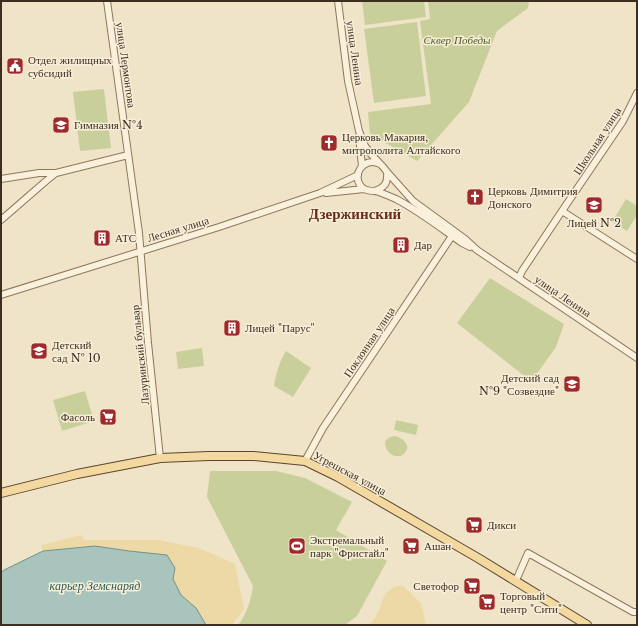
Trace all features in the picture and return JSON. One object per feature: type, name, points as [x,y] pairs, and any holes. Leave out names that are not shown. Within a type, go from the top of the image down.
[{"type":"main road","name":"Угрешская улица","points":[[1,492],[77,474],[160,458],[253,456],[305,461],[338,477],[478,558],[587,625]]},
{"type":"street","name":"улица Лермонтова","points":[[108,1],[139,233],[140,251]]},
{"type":"street","name":"улица Ленина","points":[[338,1],[348,81],[359,131],[362,166],[358,175]]},
{"type":"street","name":"Школьная улица","points":[[519,278],[522,271],[623,121],[637,93]]},
{"type":"street","name":"улица Ленина","points":[[359,131],[365,146],[371,154],[413,201],[465,239],[477,250]]},
{"type":"street","points":[[1,179],[39,173],[56,173],[128,155]]},
{"type":"street","points":[[362,166],[370,162],[377,162],[382,165]]},
{"type":"street","points":[[375,191],[381,189],[385,185],[387,172]]},
{"type":"street","points":[[1,220],[56,173]]},
{"type":"street","points":[[358,175],[360,185],[364,189]]},
{"type":"street","name":"Лесная улица","points":[[1,295],[219,227],[320,193],[358,175]]},
{"type":"street","name":"улица Ленина","points":[[320,193],[364,189],[368,191],[375,191],[409,206],[462,243],[477,250],[637,358]]},
{"type":"street","points":[[562,211],[637,259]]},
{"type":"street","name":"Поклонная улица","points":[[305,461],[323,428],[452,236]]},
{"type":"street","name":"Лазуринский бульвар","points":[[140,251],[160,458]]},
{"type":"street","points":[[515,581],[528,553],[634,612],[637,612]]},
{"type":"green space","points":[[362,1],[424,1],[426,17],[365,25]]},
{"type":"green space","name":"Сквер Победы","points":[[428,1],[529,1],[528,8],[497,31],[469,102],[417,161],[370,134],[368,112],[431,104],[420,21],[430,19]]},
{"type":"green space","points":[[417,22],[426,96],[374,103],[364,29]]},
{"type":"green space","points":[[104,89],[111,148],[80,151],[73,92]]},
{"type":"green space","points":[[626,199],[637,206],[637,215],[627,231],[612,222]]},
{"type":"green space","points":[[490,278],[564,324],[556,347],[534,378],[528,379],[457,323]]},
{"type":"green space","points":[[202,348],[204,366],[178,369],[176,352]]},
{"type":"green space","points":[[286,351],[311,368],[293,397],[274,386],[281,359]]},
{"type":"green space","points":[[85,391],[94,421],[62,431],[53,400]]},
{"type":"green space","points":[[396,420],[418,425],[416,435],[394,430]]},
{"type":"green space","points":[[395,436],[402,439],[407,444],[407,450],[401,456],[394,456],[389,453],[385,445],[385,441],[390,437]]},
{"type":"green space","name":"Экстремальный парк \"Фристайл\"","points":[[210,471],[276,471],[305,478],[352,502],[336,530],[387,561],[357,616],[345,625],[238,625],[248,606],[253,586],[207,497]]},
{"type":"sand","points":[[82,535],[83,540],[158,540],[199,548],[235,564],[244,609],[232,625],[206,625],[196,608],[181,595],[173,579],[175,568],[129,551],[95,546],[43,551],[41,545]]},
{"type":"sand","points":[[402,585],[421,603],[426,625],[369,625],[375,618],[384,597],[390,589]]},
{"type":"water","name":"карьер Земснаряд","points":[[95,546],[167,555],[175,568],[173,579],[181,595],[196,608],[206,625],[1,625],[1,573],[4,570],[43,551]]},
{"type":"place","name":"Отдел жилищных субсидий","points":[[15,66]]},
{"type":"place","name":"Гимназия №4","points":[[61,125]]},
{"type":"place","name":"Церковь Макария, митрополита Алтайского","points":[[329,143]]},
{"type":"place","name":"Церковь Димитрия Донского","points":[[475,197]]},
{"type":"place","name":"Лицей №2","points":[[594,205]]},
{"type":"place","name":"АТС","points":[[102,238]]},
{"type":"place","name":"Дар","points":[[401,245]]},
{"type":"place","name":"Лицей \"Парус\"","points":[[232,328]]},
{"type":"place","name":"Детский сад № 10","points":[[39,351]]},
{"type":"place","name":"Детский сад №9 \"Созвездие\"","points":[[572,384]]},
{"type":"place","name":"Фасоль","points":[[108,417]]},
{"type":"place","name":"Дикси","points":[[474,525]]},
{"type":"place","name":"Экстремальный парк \"Фристайл\"","points":[[297,546]]},
{"type":"place","name":"Ашан","points":[[411,546]]},
{"type":"place","name":"Светофор","points":[[472,586]]},
{"type":"place","name":"Торговый центр \"Сити\"","points":[[487,602]]},
{"type":"district","name":"Дзержинский","points":[[355,214]]}]
